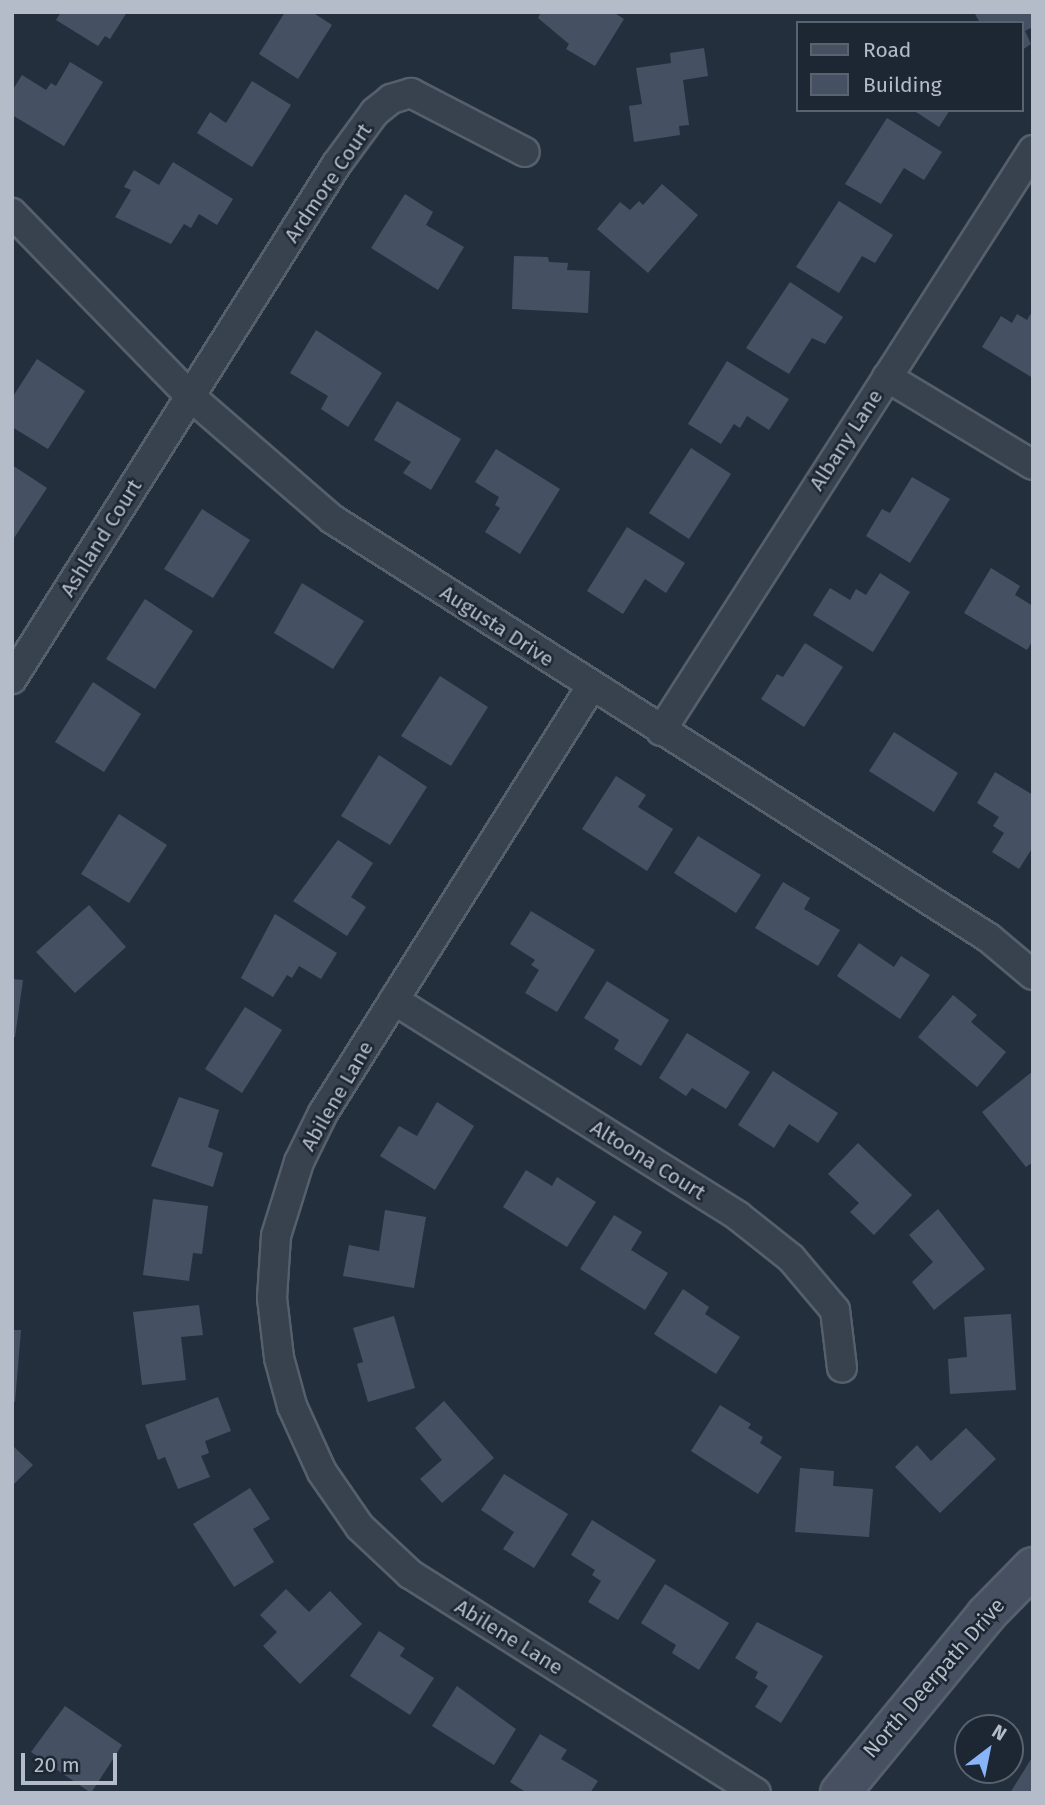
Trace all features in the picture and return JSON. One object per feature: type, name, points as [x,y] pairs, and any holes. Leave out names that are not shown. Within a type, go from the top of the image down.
[{"type":"street","name":"Ardmore Court","points":[[190,396],[336,165],[375,112],[391,99],[411,93],[524,152]]},
{"type":"street","name":"Albany Lane","points":[[661,731],[1033,150]]},
{"type":"street","name":"Augusta Drive","points":[[12,213],[190,396],[332,519],[591,687],[989,938],[1033,975]]},
{"type":"street","points":[[887,377],[1033,465]]},
{"type":"street","name":"Ashland Court","points":[[12,679],[190,396]]},
{"type":"street","name":"Abilene Lane","points":[[591,687],[323,1114],[299,1162],[276,1236],[272,1298],[279,1358],[292,1406],[321,1472],[360,1527],[410,1574],[756,1793]]},
{"type":"street","name":"Altoona Court","points":[[394,1000],[738,1216],[791,1258],[835,1310],[842,1368]]},
{"type":"street","name":"North Deerpath Drive","points":[[840,1793],[986,1615],[1033,1567]]},
{"type":"building","points":[[61,12],[127,12],[110,39],[105,36],[98,46],[56,20]]},
{"type":"building","points":[[285,12],[312,12],[332,25],[298,79],[259,54]]},
{"type":"building","points":[[541,12],[613,12],[624,19],[595,66],[566,49],[569,44],[538,18]]},
{"type":"building","points":[[974,12],[1033,12],[1033,27],[1025,31],[1031,44],[1024,49],[1024,21],[979,21]]},
{"type":"building","points":[[704,48],[708,76],[683,80],[689,125],[679,126],[680,135],[634,142],[629,106],[642,104],[636,68],[671,63],[670,53]]},
{"type":"building","points":[[70,62],[103,82],[64,146],[12,115],[12,91],[22,75],[46,90],[51,83],[56,86]]},
{"type":"building","points":[[252,81],[291,105],[252,167],[197,133],[210,112],[226,123]]},
{"type":"building","points":[[916,112],[949,112],[939,127]]},
{"type":"building","points":[[887,118],[942,152],[924,180],[904,168],[881,204],[845,184]]},
{"type":"building","points":[[173,162],[233,199],[217,225],[199,214],[191,228],[184,224],[171,244],[115,217],[131,190],[124,187],[134,170],[159,185]]},
{"type":"building","points":[[662,184],[698,215],[648,273],[597,229],[620,202],[630,210],[639,201],[643,205]]},
{"type":"building","points":[[405,194],[433,212],[426,225],[464,247],[438,290],[371,248]]},
{"type":"building","points":[[839,201],[893,235],[875,263],[862,256],[839,293],[796,267]]},
{"type":"building","points":[[514,256],[548,257],[549,262],[568,263],[567,270],[590,271],[588,313],[512,309]]},
{"type":"building","points":[[790,282],[843,317],[825,344],[812,338],[789,374],[746,348]]},
{"type":"building","points":[[1033,310],[1033,378],[982,347],[1001,316],[1012,323],[1017,314],[1027,320]]},
{"type":"building","points":[[316,330],[382,373],[348,427],[321,409],[328,396],[290,373]]},
{"type":"building","points":[[37,359],[85,391],[48,449],[12,427],[12,398]]},
{"type":"building","points":[[727,361],[789,399],[769,430],[747,416],[740,428],[734,424],[721,444],[688,424]]},
{"type":"building","points":[[397,401],[461,439],[431,490],[403,473],[411,462],[374,440]]},
{"type":"building","points":[[691,448],[731,474],[689,539],[649,513]]},
{"type":"building","points":[[496,449],[560,489],[520,554],[485,532],[500,508],[495,505],[499,497],[475,482]]},
{"type":"building","points":[[12,465],[47,488],[12,541]]},
{"type":"building","points":[[912,477],[950,499],[910,563],[866,536],[882,509],[890,513]]},
{"type":"building","points":[[202,509],[250,540],[213,598],[164,569]]},
{"type":"building","points":[[627,527],[685,563],[666,593],[645,579],[623,614],[587,591]]},
{"type":"building","points":[[991,568],[1020,586],[1015,595],[1033,606],[1033,640],[1027,650],[964,613]]},
{"type":"building","points":[[880,573],[910,592],[873,652],[813,615],[830,588],[850,600],[856,589],[866,595]]},
{"type":"building","points":[[302,583],[364,621],[333,669],[274,633]]},
{"type":"building","points":[[145,599],[193,631],[155,689],[106,659]]},
{"type":"building","points":[[805,643],[843,667],[804,727],[761,699],[777,674],[783,677]]},
{"type":"building","points":[[440,676],[488,707],[451,766],[401,736]]},
{"type":"building","points":[[93,682],[141,714],[104,772],[55,742]]},
{"type":"building","points":[[894,732],[958,773],[934,812],[869,771]]},
{"type":"building","points":[[379,755],[427,787],[390,845],[341,816]]},
{"type":"building","points":[[995,772],[1033,795],[1033,847],[1019,869],[992,852],[1004,833],[993,826],[999,817],[977,803]]},
{"type":"building","points":[[616,776],[646,795],[638,807],[673,829],[647,871],[582,829]]},
{"type":"building","points":[[119,814],[167,845],[129,903],[81,874]]},
{"type":"building","points":[[698,836],[761,875],[736,913],[674,873]]},
{"type":"building","points":[[338,840],[373,863],[351,897],[366,907],[347,936],[293,901]]},
{"type":"building","points":[[783,882],[810,898],[804,909],[840,930],[818,966],[755,928]]},
{"type":"building","points":[[89,905],[126,947],[75,993],[36,952]]},
{"type":"building","points":[[531,911],[595,950],[557,1012],[525,993],[539,970],[531,965],[535,960],[510,944]]},
{"type":"building","points":[[275,914],[337,953],[321,979],[299,966],[292,978],[287,975],[273,997],[241,978]]},
{"type":"building","points":[[859,943],[894,967],[901,956],[930,975],[900,1019],[837,976]]},
{"type":"building","points":[[12,979],[23,980],[15,1037],[12,1037]]},
{"type":"building","points":[[607,981],[669,1020],[641,1066],[614,1049],[619,1040],[584,1018]]},
{"type":"building","points":[[953,995],[977,1015],[971,1022],[1006,1052],[977,1087],[918,1037]]},
{"type":"building","points":[[245,1007],[282,1030],[242,1093],[205,1069]]},
{"type":"building","points":[[687,1033],[750,1072],[726,1109],[692,1088],[686,1096],[659,1078]]},
{"type":"building","points":[[773,1071],[838,1113],[818,1143],[789,1124],[774,1148],[738,1125]]},
{"type":"building","points":[[1033,1071],[1033,1162],[1026,1167],[982,1112]]},
{"type":"building","points":[[179,1097],[219,1110],[208,1147],[223,1153],[213,1187],[151,1166]]},
{"type":"building","points":[[437,1102],[474,1126],[435,1190],[380,1156],[399,1126],[417,1136]]},
{"type":"building","points":[[858,1143],[912,1195],[874,1235],[850,1212],[859,1203],[828,1174]]},
{"type":"building","points":[[526,1170],[552,1186],[557,1177],[596,1202],[567,1247],[503,1207]]},
{"type":"building","points":[[153,1199],[208,1206],[202,1254],[193,1253],[189,1281],[143,1275]]},
{"type":"building","points":[[938,1209],[985,1269],[934,1310],[912,1282],[933,1262],[909,1235]]},
{"type":"building","points":[[385,1210],[426,1217],[414,1288],[343,1276],[349,1245],[379,1251]]},
{"type":"building","points":[[614,1215],[642,1232],[631,1250],[668,1273],[645,1310],[580,1269]]},
{"type":"building","points":[[683,1289],[709,1307],[705,1314],[740,1337],[716,1374],[654,1334]]},
{"type":"building","points":[[199,1305],[203,1335],[181,1337],[186,1380],[142,1385],[133,1312]]},
{"type":"building","points":[[1011,1314],[1016,1390],[950,1394],[948,1359],[967,1357],[964,1317]]},
{"type":"building","points":[[394,1316],[415,1388],[368,1402],[357,1364],[363,1362],[353,1328]]},
{"type":"building","points":[[12,1330],[21,1330],[15,1402],[12,1401]]},
{"type":"building","points":[[218,1397],[231,1431],[205,1441],[209,1453],[201,1456],[210,1477],[178,1489],[165,1457],[158,1460],[145,1425]]},
{"type":"building","points":[[444,1401],[494,1458],[442,1503],[420,1479],[442,1460],[415,1428]]},
{"type":"building","points":[[720,1405],[751,1424],[748,1428],[763,1437],[760,1443],[782,1457],[758,1494],[691,1451]]},
{"type":"building","points":[[966,1428],[996,1459],[940,1513],[895,1467],[917,1445],[931,1461]]},
{"type":"building","points":[[12,1445],[33,1465],[12,1486]]},
{"type":"building","points":[[800,1468],[834,1471],[833,1486],[873,1489],[869,1537],[795,1532]]},
{"type":"building","points":[[504,1474],[568,1514],[534,1568],[503,1549],[514,1532],[481,1510]]},
{"type":"building","points":[[250,1488],[270,1519],[253,1529],[274,1562],[234,1587],[193,1524]]},
{"type":"building","points":[[592,1520],[656,1560],[618,1620],[588,1602],[601,1581],[592,1575],[595,1570],[571,1555]]},
{"type":"building","points":[[665,1584],[729,1623],[699,1670],[672,1653],[676,1645],[641,1623]]},
{"type":"building","points":[[286,1589],[309,1612],[330,1591],[362,1624],[300,1684],[263,1646],[277,1632],[260,1615]]},
{"type":"building","points":[[757,1622],[823,1656],[781,1723],[755,1707],[768,1686],[755,1678],[758,1672],[735,1658]]},
{"type":"building","points":[[379,1631],[405,1648],[400,1656],[434,1678],[410,1715],[350,1676]]},
{"type":"building","points":[[457,1686],[516,1729],[494,1765],[432,1726]]},
{"type":"building","points":[[65,1706],[122,1745],[91,1793],[31,1752]]},
{"type":"building","points":[[540,1734],[567,1750],[561,1759],[598,1781],[590,1793],[527,1793],[510,1782]]},
{"type":"building","points":[[1033,1756],[1033,1793],[1010,1793],[1016,1784],[1024,1784],[1024,1770]]}]
